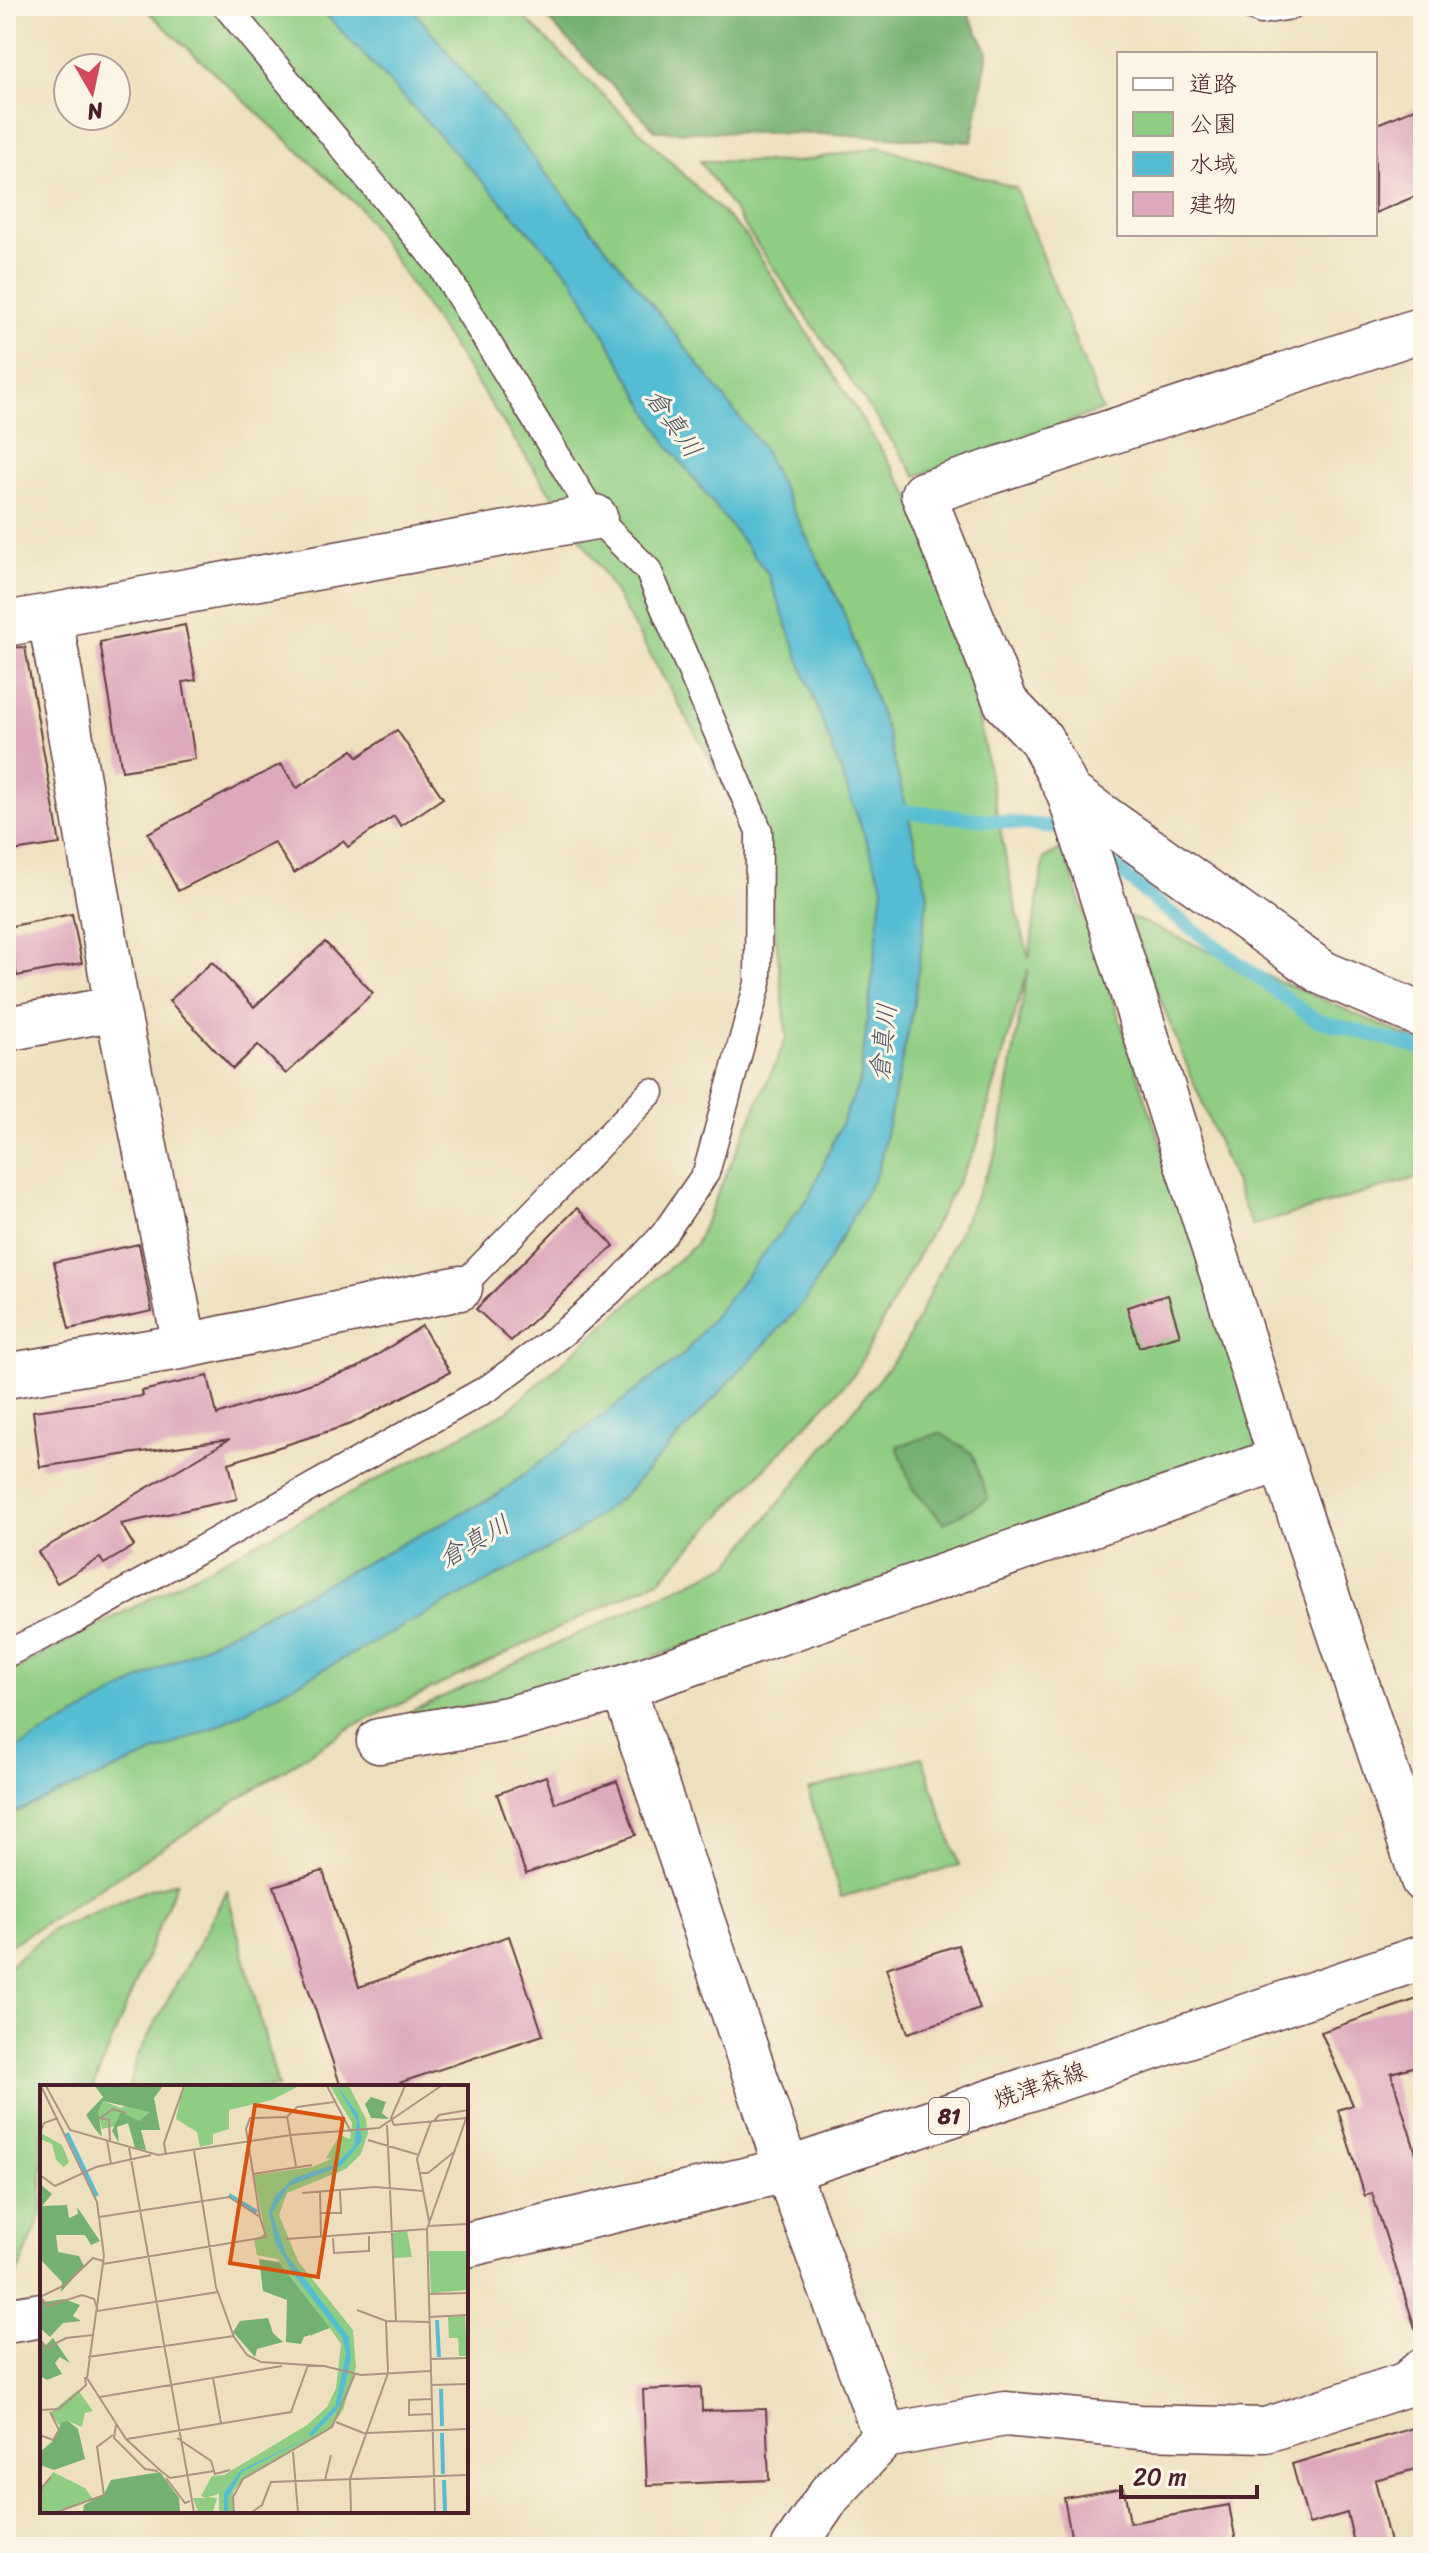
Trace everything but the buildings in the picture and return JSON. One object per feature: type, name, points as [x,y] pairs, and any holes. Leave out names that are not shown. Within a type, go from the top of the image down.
[{"type":"street","points":[[1423,329],[923,494],[1006,703],[1041,739],[1072,804],[1281,1459],[1423,1880]]},
{"type":"street","points":[[6,624],[595,517]]},
{"type":"street","points":[[50,616],[117,1008],[185,1346]]},
{"type":"street","points":[[1072,804],[1323,973],[1423,1016]]},
{"type":"street","points":[[6,1029],[117,1008]]},
{"type":"street","points":[[6,1376],[185,1346],[460,1288]]},
{"type":"street","points":[[379,1741],[508,1719],[623,1687],[1281,1459]]},
{"type":"street","points":[[623,1687],[787,2170],[885,2436]]},
{"type":"street","name":"焼津森線","points":[[468,2245],[787,2170],[1423,1957]]},
{"type":"street","points":[[6,2321],[40,2315]]},
{"type":"street","points":[[794,2547],[830,2494],[885,2436],[1005,2414],[1140,2427],[1266,2430],[1407,2384],[1423,2370]]},
{"type":"lane","points":[[6,1654],[71,1622],[490,1387],[563,1333],[612,1290],[664,1234],[706,1173],[758,983],[759,831],[648,570],[595,517],[442,268],[362,167],[226,6]]},
{"type":"lane","points":[[1249,6],[1261,11],[1292,6]]},
{"type":"lane","points":[[460,1288],[651,1092]]},
{"type":"green space","points":[[142,6],[513,6],[747,237],[947,554],[1013,896],[1029,957],[1044,858],[1063,848],[1261,1448],[566,1687],[388,1722],[730,1564],[903,1349],[996,1154],[1028,969],[976,1148],[855,1373],[661,1579],[348,1729],[6,1948],[6,1674],[506,1412],[695,1245],[787,1037],[769,874],[709,757],[601,569],[359,207]]},
{"type":"green space","points":[[535,6],[964,6],[988,52],[972,142],[832,134],[656,131]]},
{"type":"green space","points":[[880,147],[1016,188],[1102,410],[916,476],[700,161],[795,162]]},
{"type":"green space","points":[[1126,915],[1423,1043],[1423,1176],[1252,1226]]},
{"type":"green space","points":[[940,1433],[972,1453],[988,1499],[944,1523],[912,1488],[897,1446]]},
{"type":"green space","points":[[922,1757],[959,1865],[841,1897],[808,1790]]},
{"type":"green space","points":[[177,1882],[94,2085],[40,2085],[40,2219],[13,2284],[6,2286],[6,1968],[52,1930],[147,1890]]},
{"type":"green space","points":[[227,1891],[277,2085],[130,2085],[137,2057]]},
{"type":"water","name":"倉真川","points":[[318,6],[410,6],[655,308],[762,447],[841,606],[887,732],[928,894],[913,1009],[878,1171],[807,1299],[625,1494],[572,1536],[218,1726],[6,1816],[6,1755],[163,1667],[497,1495],[683,1355],[809,1197],[860,1081],[883,886],[768,574],[667,444],[571,276]]},
{"type":"waterway","points":[[891,810],[1073,829]]},
{"type":"waterway","points":[[1103,856],[1156,902],[1314,1019],[1423,1049]]}]
